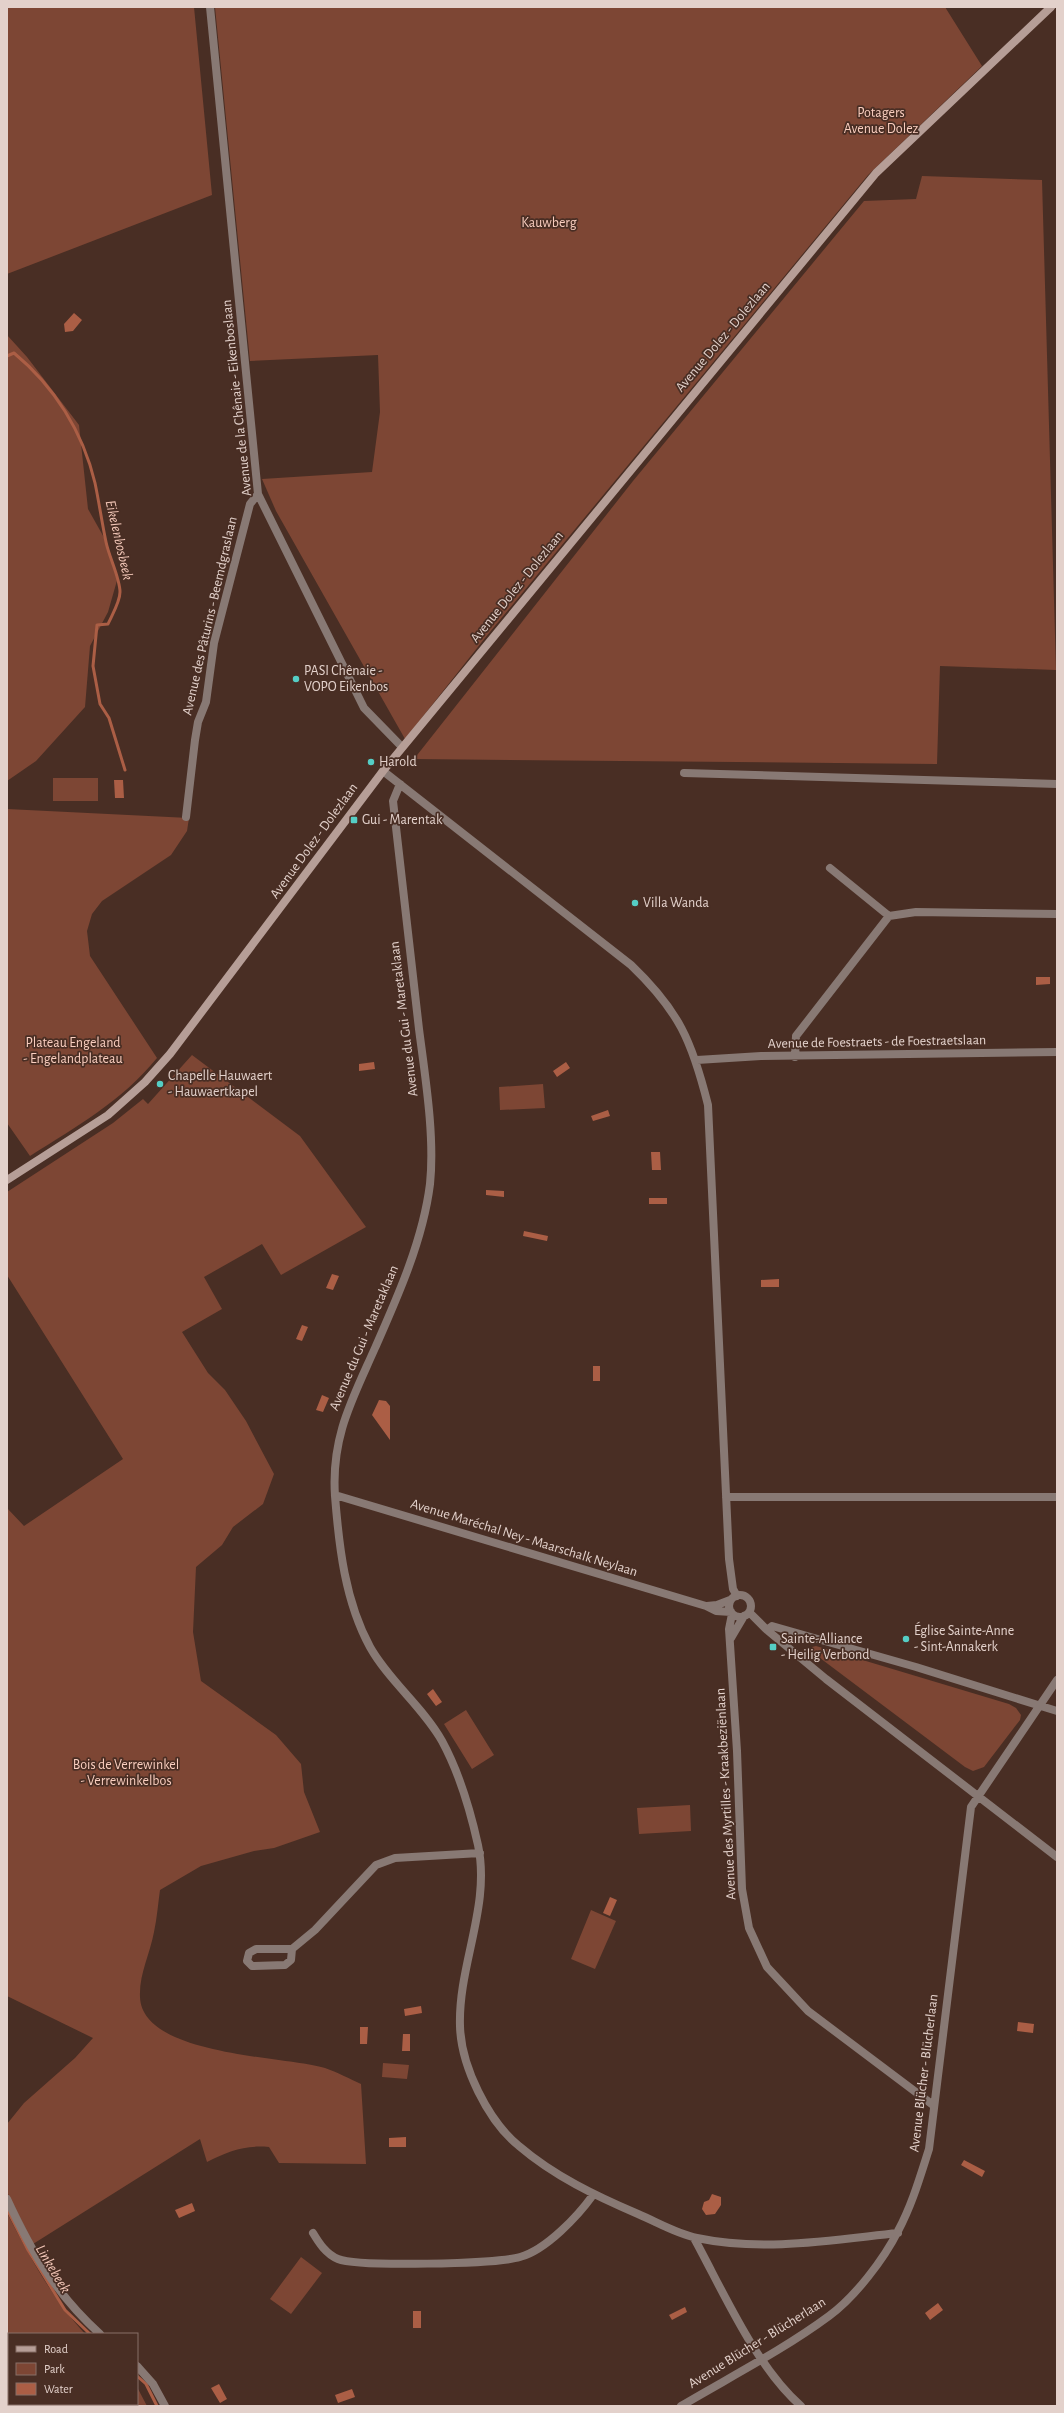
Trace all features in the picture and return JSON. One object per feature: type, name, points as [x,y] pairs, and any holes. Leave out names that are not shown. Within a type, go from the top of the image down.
[{"type":"street","name":"Avenue de la Chênaie - Eikenboslaan","points":[[210,7],[258,494],[364,708],[402,747]]},
{"type":"street","name":"Avenue Dolez - Dolezlaan","points":[[7,1180],[108,1115],[145,1082],[195,1023],[402,747],[876,173],[1051,7]]},
{"type":"street","name":"Avenue des Pâturins - Beemdgraslaan","points":[[186,817],[195,740],[198,722],[206,702],[214,643],[250,504],[258,494]]},
{"type":"street","points":[[383,771],[631,965],[654,986],[673,1012],[697,1060],[708,1105],[729,1559],[734,1598],[729,1606],[732,1613],[746,1614],[826,1679],[1057,1857]]},
{"type":"street","points":[[684,773],[1057,784]]},
{"type":"street","name":"Avenue du Gui - Maretaklaan","points":[[400,784],[393,801],[429,1120],[430,1180],[422,1222],[409,1264],[375,1347],[345,1412],[334,1460],[335,1495],[347,1590],[370,1647],[441,1739],[468,1799],[480,1853],[481,1883],[463,1989],[460,2027],[466,2062],[482,2101],[516,2145],[593,2195],[694,2238],[747,2244],[807,2243],[898,2233]]},
{"type":"street","points":[[830,868],[889,916]]},
{"type":"street","points":[[796,1056],[796,1036],[889,916],[916,912],[1057,914]]},
{"type":"street","name":"Avenue de Foestraets - de Foestraetslaan","points":[[697,1060],[796,1056],[1057,1052]]},
{"type":"street","name":"Avenue Maréchal Ney - Maarschalk Neylaan","points":[[335,1495],[706,1606],[716,1611],[732,1613]]},
{"type":"street","points":[[726,1497],[1057,1497]]},
{"type":"street","points":[[731,1638],[750,1606],[748,1600],[743,1596],[734,1598]]},
{"type":"street","name":"Avenue Maréchal Ney - Maarschalk Neylaan","points":[[706,1606],[717,1605],[734,1598]]},
{"type":"street","name":"Avenue des Myrtilles - Kraakbeziënlaan","points":[[732,1613],[729,1624],[731,1638],[742,1889],[749,1928],[767,1967],[808,2011],[933,2105]]},
{"type":"street","points":[[767,1630],[772,1626],[911,1666],[1039,1707],[1057,1711]]},
{"type":"street","name":"Avenue Blücher - Blücherlaan","points":[[681,2406],[761,2359],[830,2315],[866,2279],[898,2233],[912,2201],[929,2149],[933,2105],[971,1807],[1057,1680]]},
{"type":"street","points":[[292,1949],[291,1960],[285,1965],[252,1966],[248,1960],[249,1953],[256,1949],[292,1949],[316,1930],[376,1865],[396,1858],[480,1853]]},
{"type":"street","points":[[313,2233],[321,2247],[338,2259],[344,2260],[390,2263],[500,2261],[521,2257],[553,2238],[579,2214],[593,2195]]},
{"type":"street","points":[[7,2199],[18,2225],[57,2289],[99,2333]]},
{"type":"street","points":[[694,2238],[761,2359],[786,2393],[801,2406]]},
{"type":"street","points":[[138,2367],[153,2384],[165,2406]]},
{"type":"green space","points":[[7,7],[194,7],[212,195],[7,274]]},
{"type":"green space","name":"Kauwberg","points":[[215,7],[945,7],[982,66],[868,175],[485,638],[405,739],[276,511],[262,479],[372,472],[380,412],[378,355],[250,361]]},
{"type":"green space","points":[[922,176],[1042,180],[1056,670],[940,666],[937,764],[414,759],[633,481],[864,201],[916,199]]},
{"type":"green space","points":[[7,335],[27,357],[79,425],[88,509],[106,541],[118,577],[108,612],[90,646],[85,707],[36,761],[7,781]]},
{"type":"green space","points":[[53,778],[98,778],[98,801],[53,801]]},
{"type":"green space","name":"Plateau Engeland - Engelandplateau","points":[[7,809],[189,818],[187,831],[171,855],[102,901],[92,914],[87,931],[90,956],[157,1058],[114,1100],[81,1124],[30,1156],[7,1123]]},
{"type":"green space","name":"Bois de Verrewinkel - Verrewinkelbos","points":[[192,1055],[300,1136],[366,1227],[281,1275],[262,1244],[204,1277],[222,1309],[182,1332],[208,1373],[225,1390],[246,1421],[274,1474],[263,1504],[233,1527],[222,1545],[196,1567],[193,1632],[201,1681],[276,1735],[301,1764],[304,1792],[320,1832],[274,1848],[254,1851],[201,1866],[160,1890],[154,1932],[141,1980],[140,1997],[147,2016],[164,2031],[189,2042],[218,2050],[249,2056],[325,2068],[361,2084],[366,2164],[279,2163],[269,2147],[244,2148],[222,2155],[207,2162],[200,2139],[33,2244],[7,2192],[7,2124],[24,2103],[75,2058],[93,2038],[7,1996],[7,1508],[24,1526],[123,1459],[7,1275],[7,1192],[113,1123],[143,1099],[148,1104]]},
{"type":"green space","points":[[543,1084],[545,1108],[500,1110],[499,1087]]},
{"type":"green space","points":[[816,1646],[1009,1704],[1016,1708],[1021,1715],[1020,1720],[984,1767],[973,1771],[965,1767],[812,1652],[812,1647]]},
{"type":"green space","points":[[466,1710],[494,1755],[472,1769],[444,1724]]},
{"type":"green space","points":[[690,1805],[691,1831],[639,1834],[637,1808]]},
{"type":"green space","points":[[591,1910],[616,1921],[595,1969],[571,1959]]},
{"type":"green space","points":[[383,2063],[409,2065],[407,2079],[382,2077]]},
{"type":"green space","points":[[7,2213],[51,2291],[84,2333],[8,2333],[8,2405],[138,2405],[138,2389],[147,2406],[7,2406]]},
{"type":"green space","points":[[301,2257],[322,2273],[291,2314],[270,2299]]},
{"type":"water","points":[[74,313],[82,320],[73,331],[65,332],[64,324]]},
{"type":"water","points":[[114,780],[123,780],[124,798],[115,798]]},
{"type":"water","points":[[1036,977],[1050,977],[1050,984],[1036,985]]},
{"type":"water","points":[[374,1062],[375,1069],[359,1071],[359,1064]]},
{"type":"water","points":[[566,1062],[570,1068],[557,1077],[553,1071]]},
{"type":"water","points":[[608,1110],[610,1116],[593,1121],[591,1116]]},
{"type":"water","points":[[651,1152],[660,1152],[661,1170],[652,1170]]},
{"type":"water","points":[[486,1190],[504,1191],[504,1197],[486,1195]]},
{"type":"water","points":[[649,1198],[667,1198],[667,1204],[649,1204]]},
{"type":"water","points":[[524,1231],[548,1236],[547,1241],[523,1236]]},
{"type":"water","points":[[332,1274],[339,1276],[333,1290],[326,1288]]},
{"type":"water","points":[[779,1279],[779,1287],[761,1287],[761,1280]]},
{"type":"water","points":[[302,1325],[308,1327],[302,1341],[296,1339]]},
{"type":"water","points":[[593,1366],[600,1366],[600,1381],[593,1381]]},
{"type":"water","points":[[322,1395],[329,1398],[323,1412],[316,1410]]},
{"type":"water","points":[[379,1400],[386,1401],[390,1406],[390,1440],[372,1415]]},
{"type":"water","points":[[433,1689],[442,1702],[436,1706],[427,1694]]},
{"type":"water","points":[[610,1897],[617,1900],[610,1916],[603,1913]]},
{"type":"water","points":[[421,2006],[422,2013],[405,2016],[404,2009]]},
{"type":"water","points":[[1018,2022],[1034,2024],[1033,2033],[1017,2031]]},
{"type":"water","points":[[360,2027],[368,2027],[367,2044],[360,2044]]},
{"type":"water","points":[[403,2034],[410,2034],[410,2051],[402,2051]]},
{"type":"water","points":[[406,2137],[406,2147],[389,2147],[389,2138]]},
{"type":"water","points":[[964,2160],[985,2171],[982,2177],[961,2165]]},
{"type":"water","points":[[712,2194],[721,2197],[721,2205],[715,2214],[706,2215],[702,2209],[704,2202],[709,2200]]},
{"type":"water","points":[[192,2203],[195,2211],[179,2218],[175,2210]]},
{"type":"water","points":[[938,2303],[943,2310],[930,2320],[925,2313]]},
{"type":"water","points":[[685,2307],[687,2312],[672,2320],[669,2315]]},
{"type":"water","points":[[413,2311],[421,2311],[421,2328],[413,2328]]},
{"type":"water","points":[[219,2384],[227,2399],[220,2403],[211,2388]]},
{"type":"water","points":[[352,2389],[355,2397],[338,2403],[335,2395]]},
{"type":"waterway","name":"Eikelenbosbeek","points":[[7,356],[14,353],[42,380],[54,395],[75,428],[90,464],[106,542],[120,586],[120,596],[108,624],[97,625],[93,666],[100,704],[109,718],[125,770]]},
{"type":"waterway","name":"Linkebeek","points":[[7,2209],[28,2250],[65,2310],[89,2333]]},
{"type":"waterway","name":"Linkebeek","points":[[138,2377],[146,2384],[157,2406]]},
{"type":"place","name":"PASI Chênaie - VOPO Eikenbos","points":[[296,679]]},
{"type":"place","name":"Harold","points":[[371,762]]},
{"type":"place","name":"Gui - Marentak","points":[[354,820]]},
{"type":"place","name":"Villa Wanda","points":[[635,903]]},
{"type":"place","name":"Chapelle Hauwaert - Hauwaertkapel","points":[[160,1084]]},
{"type":"place","name":"Église Sainte-Anne - Sint-Annakerk","points":[[906,1639]]},
{"type":"place","name":"Sainte-Alliance - Heilig Verbond","points":[[773,1647]]},
{"type":"park label","name":"Potagers Avenue Dolez","points":[[881,122]]}]
